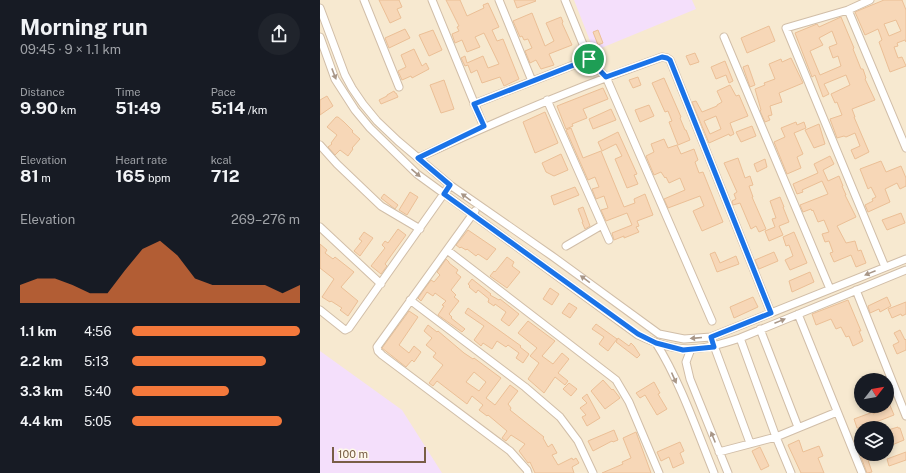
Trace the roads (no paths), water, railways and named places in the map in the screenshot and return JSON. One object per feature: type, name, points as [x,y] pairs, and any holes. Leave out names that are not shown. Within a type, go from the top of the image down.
[{"type":"street","points":[[364,0],[399,87]]},
{"type":"street","points":[[432,0],[484,126]]},
{"type":"street","points":[[499,0],[532,81]]},
{"type":"street","points":[[565,0],[589,59],[606,77],[712,321]]},
{"type":"street","points":[[870,0],[848,10],[786,28],[885,267]]},
{"type":"street","points":[[320,8],[345,75],[359,99],[377,121],[450,185],[552,256],[659,334],[684,339],[711,337],[906,259]]},
{"type":"street","points":[[848,10],[906,148]]},
{"type":"street","points":[[320,37],[335,79],[355,110],[370,128],[417,174],[638,334],[656,343],[683,350],[714,347],[740,338],[906,270]]},
{"type":"street","points":[[724,37],[830,289]]},
{"type":"street","points":[[418,158],[484,126],[547,100],[662,57],[667,58],[670,60],[771,313]]},
{"type":"street","points":[[474,104],[589,59]]},
{"type":"street","points":[[547,100],[609,240]]},
{"type":"street","points":[[320,144],[337,164],[381,206],[420,229]]},
{"type":"street","points":[[320,310],[340,327],[345,330],[349,328],[450,185]]},
{"type":"street","points":[[479,206],[377,347],[378,351],[382,355],[510,451],[528,473]]},
{"type":"street","points":[[566,246],[602,225]]},
{"type":"street","points":[[320,227],[381,284]]},
{"type":"street","points":[[447,250],[616,380],[629,402],[659,473]]},
{"type":"street","points":[[856,290],[906,416]]},
{"type":"street","points":[[410,300],[525,387],[560,417],[578,442],[592,473]]},
{"type":"street","points":[[798,314],[862,473]]},
{"type":"street","points":[[760,329],[798,427]]},
{"type":"street","points":[[711,337],[750,444]]},
{"type":"street","points":[[740,338],[776,437],[791,473]]},
{"type":"street","points":[[656,343],[676,380],[714,473]]},
{"type":"street","points":[[691,349],[686,362],[690,379],[728,473]]},
{"type":"street","points":[[719,452],[776,437],[837,412]]}]
